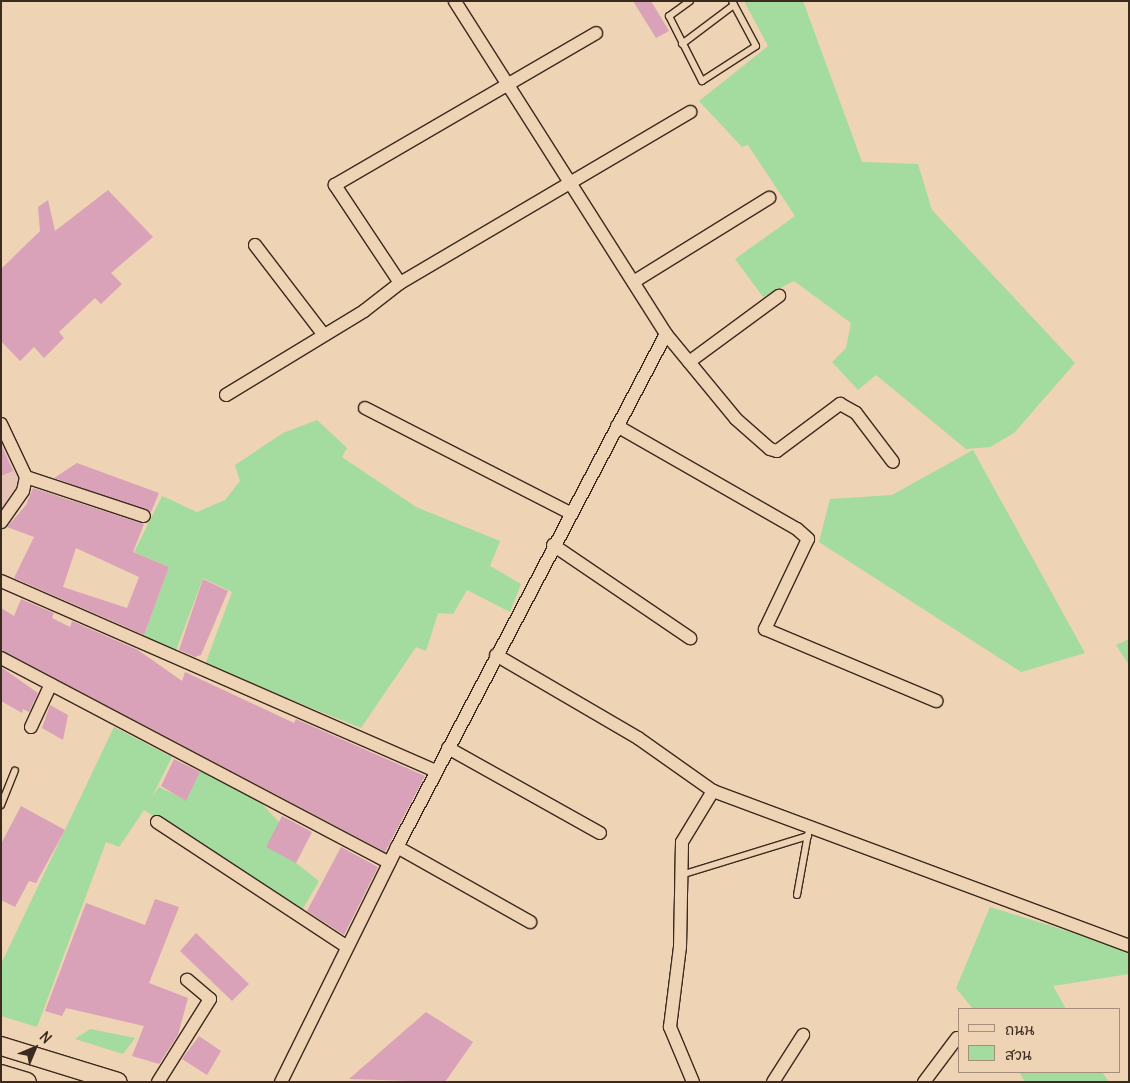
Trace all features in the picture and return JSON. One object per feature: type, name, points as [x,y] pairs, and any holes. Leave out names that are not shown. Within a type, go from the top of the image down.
[{"type":"main road","points":[[1,1046],[118,1082]]},
{"type":"main road","points":[[1,1074],[27,1082]]},
{"type":"street","points":[[455,1],[505,84],[570,185],[636,281],[666,334],[752,436],[770,449],[777,450],[840,404],[856,413],[893,462]]},
{"type":"street","points":[[400,283],[335,185],[505,84],[596,33]]},
{"type":"street","points":[[226,395],[364,311],[400,283],[570,185],[690,112]]},
{"type":"street","points":[[636,281],[769,198]]},
{"type":"street","points":[[255,245],[324,334]]},
{"type":"street","points":[[689,362],[779,296]]},
{"type":"street","points":[[282,1082],[347,946],[436,771],[553,545],[666,334]]},
{"type":"street","points":[[365,408],[570,513]]},
{"type":"street","points":[[1,424],[26,477],[23,491],[1,522]]},
{"type":"street","points":[[617,426],[797,528],[808,539],[765,629],[936,702]]},
{"type":"street","points":[[26,477],[144,516]]},
{"type":"street","points":[[553,545],[690,638]]},
{"type":"street","points":[[1,581],[436,771]]},
{"type":"street","points":[[496,655],[638,738],[713,791],[809,832],[1129,946]]},
{"type":"street","points":[[1,658],[389,863]]},
{"type":"street","points":[[31,728],[51,684]]},
{"type":"street","points":[[448,748],[600,833]]},
{"type":"street","points":[[694,1082],[670,1027],[680,947],[682,842],[713,791]]},
{"type":"street","points":[[157,822],[347,946]]},
{"type":"street","points":[[397,848],[530,922]]},
{"type":"street","points":[[158,1082],[210,999],[187,980]]},
{"type":"street","points":[[773,1082],[803,1035]]},
{"type":"street","points":[[924,1082],[957,1038]]},
{"type":"lane","points":[[682,44],[733,3],[756,46],[702,82],[682,44],[669,16],[690,1]]},
{"type":"lane","points":[[1,805],[15,772]]},
{"type":"lane","points":[[680,876],[809,832],[797,895]]},
{"type":"shaded area","points":[[1,436],[21,474],[15,493],[1,512]]},
{"type":"green space","points":[[744,1],[803,1],[862,162],[918,164],[932,210],[1075,363],[1014,433],[990,447],[966,449],[876,375],[858,390],[832,362],[846,348],[851,323],[794,281],[763,297],[735,259],[795,216],[748,145],[742,147],[699,101],[768,46]]},
{"type":"green space","points":[[317,420],[347,448],[342,457],[416,507],[500,541],[490,566],[521,584],[510,612],[467,590],[453,614],[438,613],[426,651],[416,647],[361,728],[205,665],[232,592],[203,578],[175,653],[143,638],[169,567],[134,552],[162,496],[197,512],[225,500],[240,481],[235,465],[283,433]]},
{"type":"green space","points":[[973,450],[1085,653],[1021,672],[819,542],[830,499],[892,495]]},
{"type":"green space","points":[[1129,639],[1129,665],[1116,645]]},
{"type":"green space","points":[[114,727],[172,757],[152,797],[159,787],[186,800],[201,770],[260,802],[279,822],[296,863],[319,881],[301,912],[144,810],[119,847],[106,842],[37,1027],[1,1016],[1,964]]},
{"type":"green space","points":[[990,907],[1129,950],[1129,974],[1053,986],[1065,1008],[972,1008],[956,988]]},
{"type":"green space","points":[[90,1029],[135,1038],[123,1054],[75,1039]]},
{"type":"green space","points":[[1020,1073],[1103,1073],[1109,1082],[1025,1082]]},
{"type":"building","points":[[633,1],[651,1],[669,31],[656,38]]},
{"type":"building","points":[[108,190],[153,237],[111,273],[122,284],[101,304],[95,298],[59,332],[64,338],[44,358],[34,347],[20,361],[1,341],[1,269],[40,231],[38,207],[48,200],[55,231]]},
{"type":"building","points":[[1,445],[13,471],[1,476]]},
{"type":"building","points":[[77,463],[159,493],[151,512],[54,478]]},
{"type":"building","points":[[33,488],[144,524],[133,552],[169,567],[144,635],[14,578],[34,537],[7,527],[26,505]],"holes":[[[76,548],[139,577],[127,608],[63,587]]]},
{"type":"building","points":[[203,579],[228,591],[201,655],[195,657],[179,650]]},
{"type":"building","points":[[21,599],[54,613],[52,618],[70,627],[72,621],[138,650],[182,681],[185,672],[294,723],[296,719],[425,776],[385,852],[1,650],[1,608],[14,616]]},
{"type":"building","points":[[1,667],[38,693],[29,712],[23,709],[22,713],[1,701]]},
{"type":"building","points":[[50,705],[68,715],[63,740],[42,728]]},
{"type":"building","points":[[174,759],[200,772],[186,801],[161,786]]},
{"type":"building","points":[[21,806],[65,830],[36,883],[29,881],[15,907],[1,900],[1,844]]},
{"type":"building","points":[[282,816],[312,832],[296,863],[266,847]]},
{"type":"building","points":[[341,847],[378,867],[344,935],[307,911]]},
{"type":"building","points":[[155,899],[179,907],[149,983],[188,998],[178,1035],[159,1064],[132,1056],[144,1026],[66,1008],[62,1016],[45,1011],[86,903],[145,925]]},
{"type":"building","points":[[196,933],[249,984],[232,1001],[180,951]]},
{"type":"building","points":[[426,1012],[473,1042],[445,1082],[349,1079]]},
{"type":"building","points":[[199,1036],[221,1051],[207,1075],[182,1059]]}]
